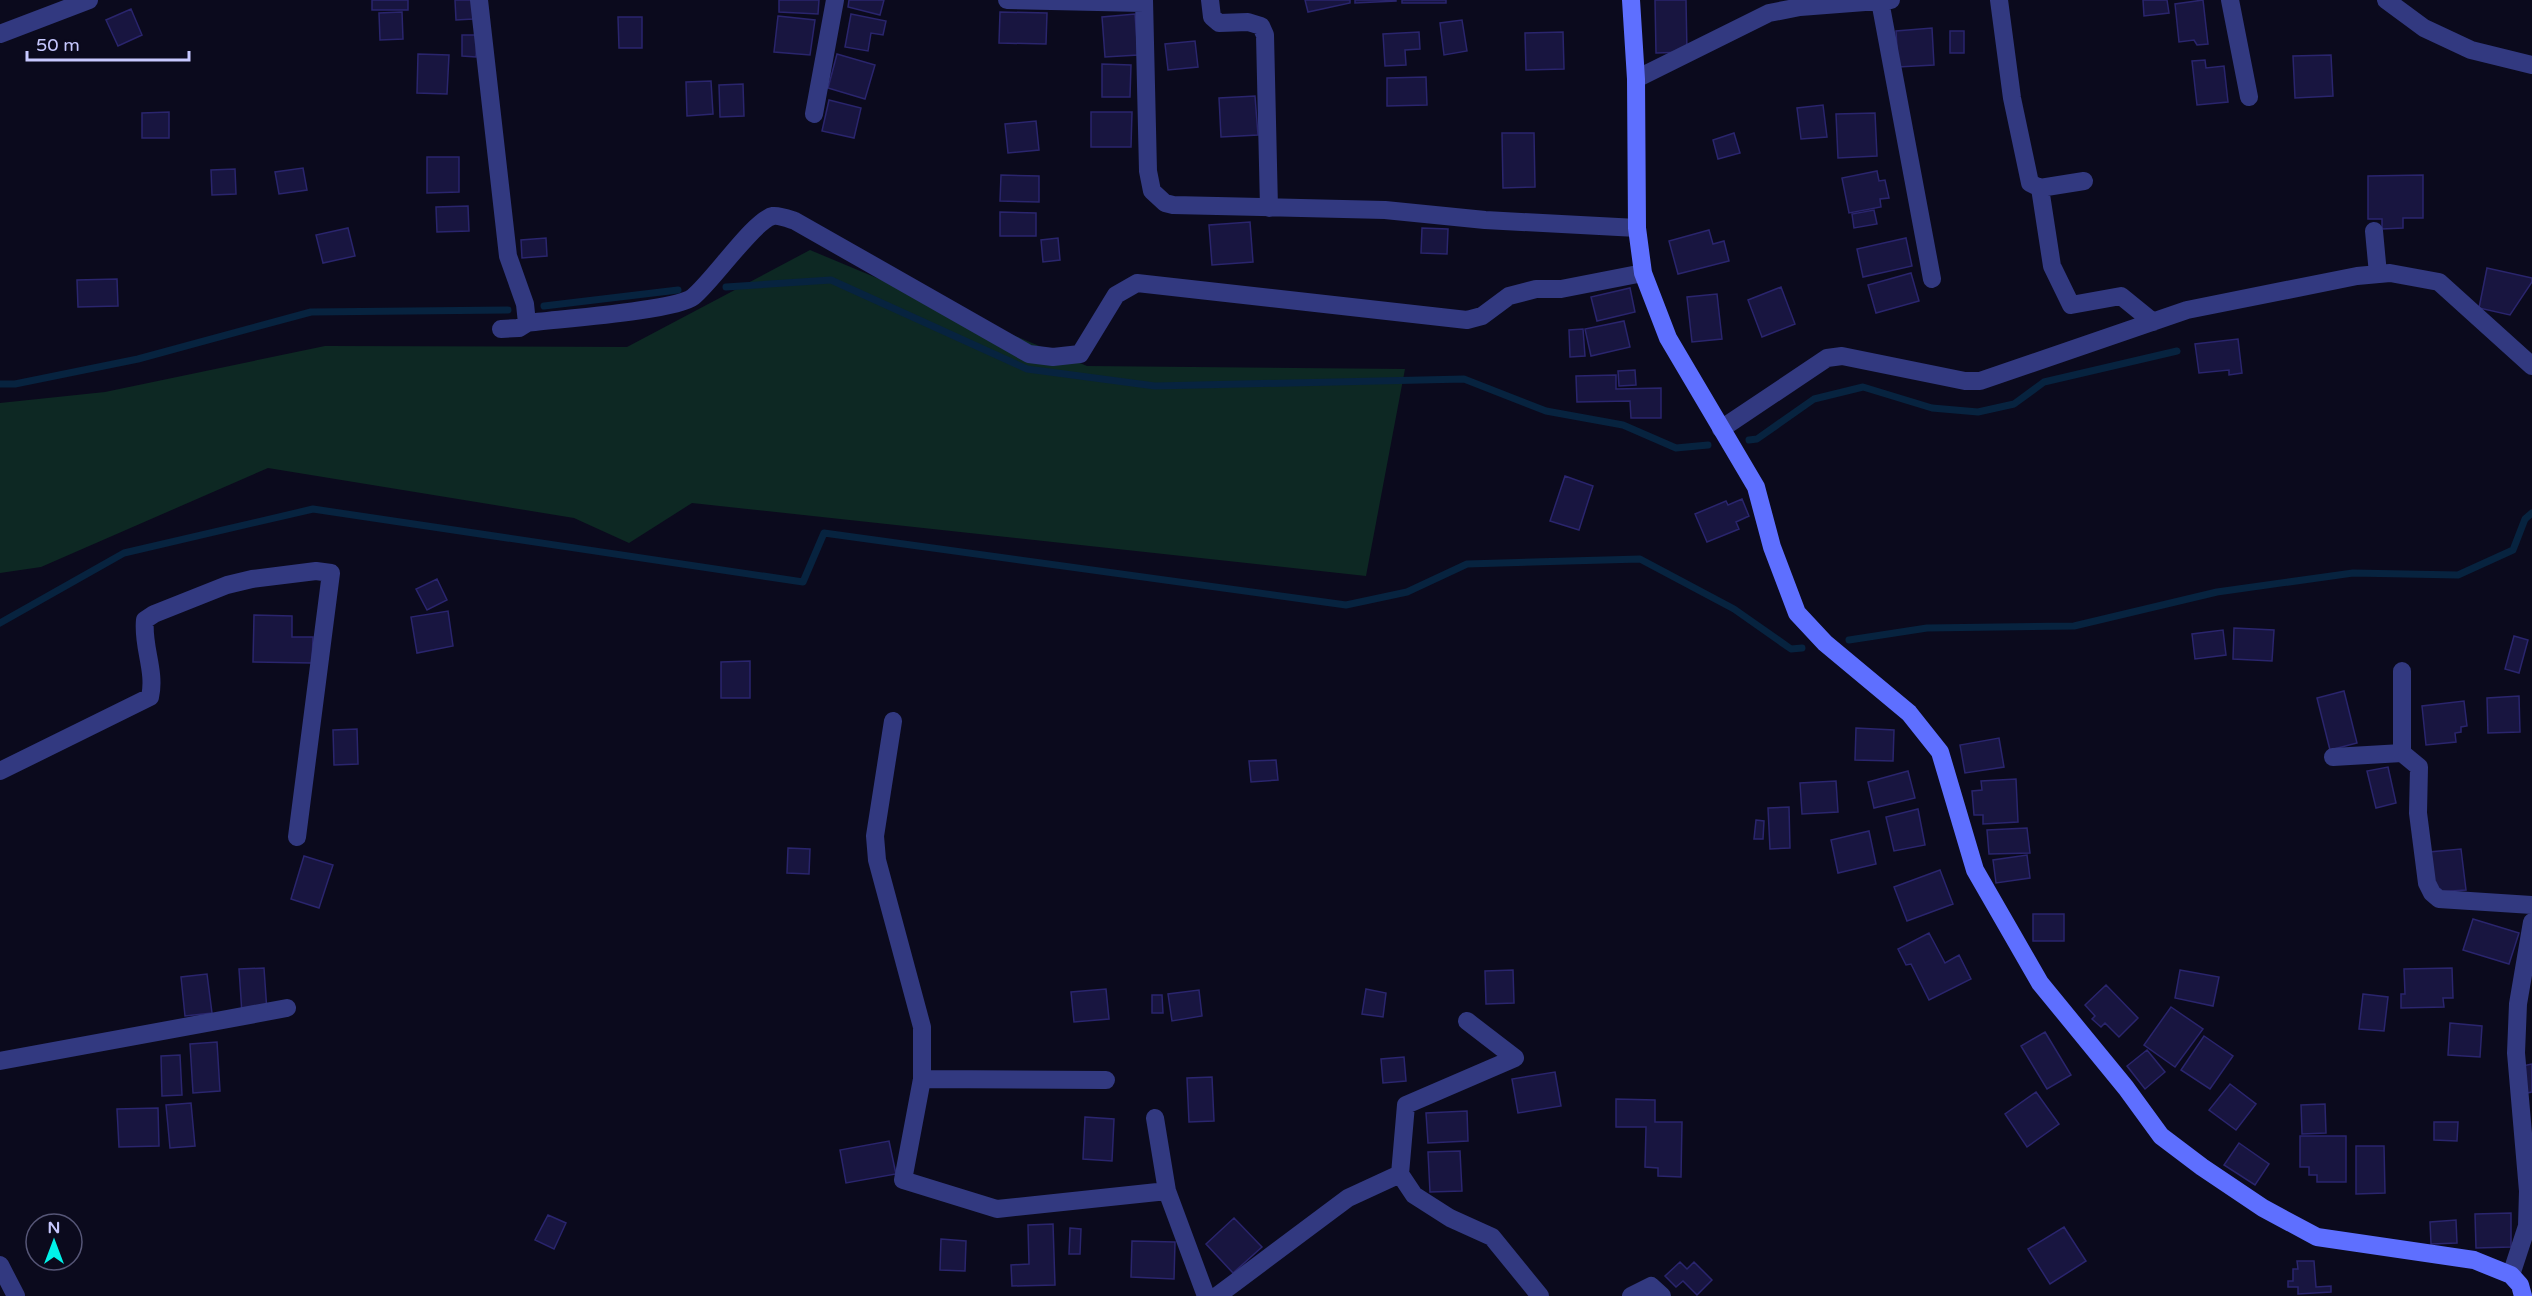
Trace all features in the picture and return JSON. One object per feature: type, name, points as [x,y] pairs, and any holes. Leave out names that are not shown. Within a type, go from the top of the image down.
[{"type":"street","points":[[0,34],[89,0]]},
{"type":"street","points":[[479,0],[508,256],[525,304],[527,323]]},
{"type":"street","points":[[814,114],[836,0]]},
{"type":"street","points":[[1007,0],[1144,1],[1148,171],[1152,191],[1165,203],[1173,206],[1385,210],[1485,220],[1637,228]]},
{"type":"street","points":[[1210,0],[1212,17],[1219,23],[1248,22],[1261,26],[1265,34],[1269,208]]},
{"type":"street","points":[[1631,0],[1636,79],[1637,228],[1643,273],[1668,338],[1756,487],[1772,547],[1797,613],[1825,643],[1910,713],[1940,752],[1975,870],[1986,890],[2040,983],[2126,1088],[2161,1136],[2263,1208],[2317,1237],[2474,1260],[2521,1284],[2528,1191],[2516,1053],[2525,1003],[2532,922]]},
{"type":"street","points":[[1636,79],[1769,13],[1800,7],[1886,0],[1932,279]]},
{"type":"street","points":[[1999,0],[2013,98],[2030,183],[2040,188],[2084,181]]},
{"type":"street","points":[[2230,0],[2248,97]]},
{"type":"street","points":[[2386,0],[2424,28],[2471,50],[2532,65]]},
{"type":"street","points":[[2040,188],[2052,266],[2071,305],[2121,296],[2153,322]]},
{"type":"street","points":[[501,329],[519,328],[527,323],[662,307],[692,298],[722,268],[762,220],[775,216],[795,221],[1029,354],[1053,357],[1080,354],[1116,295],[1137,283],[1467,320],[1482,316],[1509,296],[1536,289],[1561,289],[1643,273]]},
{"type":"street","points":[[2374,231],[2378,274]]},
{"type":"street","points":[[1721,429],[1827,358],[1842,356],[1965,381],[1980,381],[2187,310],[2378,274],[2391,273],[2439,282],[2532,366]]},
{"type":"street","points":[[0,771],[150,697],[153,684],[144,632],[145,620],[154,614],[227,585],[252,579],[316,571],[331,573],[297,837]]},
{"type":"street","points":[[2402,671],[2402,753]]},
{"type":"street","points":[[893,721],[875,836],[878,860],[922,1027],[922,1079],[903,1180],[997,1209],[1167,1191]]},
{"type":"street","points":[[2333,757],[2402,753],[2419,767],[2418,813],[2427,883],[2432,893],[2439,899],[2532,905]]},
{"type":"street","points":[[0,1060],[287,1008]]},
{"type":"street","points":[[1467,1021],[1515,1058],[1406,1105],[1400,1174],[1414,1195],[1450,1218],[1492,1237],[1540,1296]]},
{"type":"street","points":[[922,1079],[1106,1080]]},
{"type":"street","points":[[1155,1118],[1167,1191],[1206,1296]]},
{"type":"street","points":[[1217,1296],[1348,1198],[1400,1174]]},
{"type":"street","points":[[0,1265],[16,1296]]},
{"type":"street","points":[[1631,1296],[1651,1286],[1662,1296]]},
{"type":"green space","points":[[810,250],[1087,366],[1405,369],[1366,576],[692,503],[629,543],[574,518],[268,468],[41,567],[0,573],[0,403],[105,392],[325,346],[627,347]]},
{"type":"building","points":[[372,0],[408,0],[408,10],[372,10]]},
{"type":"building","points":[[455,0],[472,0],[473,19],[456,20]]},
{"type":"building","points":[[779,0],[819,0],[818,14],[779,12]]},
{"type":"building","points":[[849,0],[884,0],[880,15],[848,7]]},
{"type":"building","points":[[1305,0],[1350,0],[1350,3],[1308,12]]},
{"type":"building","points":[[1355,0],[1396,0],[1396,1],[1355,3]]},
{"type":"building","points":[[1402,0],[1446,0],[1446,3],[1402,3]]},
{"type":"building","points":[[1655,0],[1686,0],[1687,52],[1656,53]]},
{"type":"building","points":[[2143,0],[2167,0],[2169,13],[2144,16]]},
{"type":"building","points":[[2203,0],[2208,44],[2197,45],[2194,40],[2179,42],[2175,4]]},
{"type":"building","points":[[131,9],[142,35],[118,46],[106,20]]},
{"type":"building","points":[[402,12],[403,39],[380,40],[379,13]]},
{"type":"building","points":[[1000,12],[1047,13],[1046,44],[999,43]]},
{"type":"building","points":[[851,14],[886,21],[883,35],[871,33],[868,51],[845,47]]},
{"type":"building","points":[[1135,14],[1138,55],[1105,57],[1102,17]]},
{"type":"building","points":[[778,16],[815,20],[810,55],[774,52]]},
{"type":"building","points":[[618,17],[642,17],[642,48],[619,48]]},
{"type":"building","points":[[1462,20],[1467,51],[1444,55],[1440,23]]},
{"type":"building","points":[[1932,28],[1934,65],[1898,67],[1896,31]]},
{"type":"building","points":[[1950,31],[1964,31],[1964,53],[1950,53]]},
{"type":"building","points":[[1419,32],[1420,49],[1405,50],[1406,65],[1385,66],[1383,34]]},
{"type":"building","points":[[1563,32],[1564,69],[1526,70],[1525,33]]},
{"type":"building","points":[[462,35],[477,35],[476,57],[462,56]]},
{"type":"building","points":[[1195,41],[1198,67],[1168,70],[1165,44]]},
{"type":"building","points":[[418,54],[449,55],[447,94],[417,93]]},
{"type":"building","points":[[837,54],[875,65],[865,99],[828,88]]},
{"type":"building","points":[[2331,55],[2333,96],[2295,98],[2293,56]]},
{"type":"building","points":[[2205,60],[2206,68],[2224,66],[2228,102],[2197,105],[2192,61]]},
{"type":"building","points":[[1102,64],[1131,65],[1130,97],[1102,97]]},
{"type":"building","points":[[1426,77],[1427,105],[1387,106],[1387,78]]},
{"type":"building","points":[[711,81],[713,114],[687,116],[686,82]]},
{"type":"building","points":[[743,84],[744,116],[720,117],[719,85]]},
{"type":"building","points":[[1255,96],[1258,135],[1221,137],[1219,98]]},
{"type":"building","points":[[829,100],[861,108],[854,138],[822,131]]},
{"type":"building","points":[[1823,105],[1827,137],[1801,139],[1797,108]]},
{"type":"building","points":[[169,112],[169,138],[142,138],[142,113]]},
{"type":"building","points":[[1091,112],[1132,112],[1131,147],[1091,147]]},
{"type":"building","points":[[1875,113],[1877,156],[1838,158],[1836,114]]},
{"type":"building","points":[[1036,121],[1039,150],[1008,153],[1005,124]]},
{"type":"building","points":[[1502,133],[1534,133],[1535,187],[1503,188]]},
{"type":"building","points":[[1734,133],[1740,153],[1718,159],[1713,140]]},
{"type":"building","points":[[427,157],[459,157],[459,192],[427,193]]},
{"type":"building","points":[[303,168],[307,190],[279,194],[275,172]]},
{"type":"building","points":[[235,169],[236,194],[212,195],[211,170]]},
{"type":"building","points":[[1877,171],[1879,181],[1885,180],[1889,198],[1880,199],[1881,207],[1849,213],[1842,178]]},
{"type":"building","points":[[1001,175],[1039,176],[1039,202],[1000,201]]},
{"type":"building","points":[[2423,175],[2423,218],[2403,218],[2403,228],[2382,229],[2382,219],[2368,219],[2368,176]]},
{"type":"building","points":[[468,206],[469,231],[437,232],[436,207]]},
{"type":"building","points":[[1874,210],[1877,224],[1854,228],[1852,214]]},
{"type":"building","points":[[1000,212],[1036,213],[1036,236],[1000,236]]},
{"type":"building","points":[[1250,222],[1253,262],[1212,265],[1209,225]]},
{"type":"building","points":[[348,228],[355,256],[323,263],[316,235]]},
{"type":"building","points":[[1422,228],[1448,229],[1447,254],[1421,253]]},
{"type":"building","points":[[1709,230],[1713,244],[1724,241],[1729,261],[1678,274],[1669,241]]},
{"type":"building","points":[[546,238],[547,256],[522,258],[521,240]]},
{"type":"building","points":[[1058,238],[1060,260],[1043,262],[1041,240]]},
{"type":"building","points":[[1906,238],[1912,266],[1863,277],[1857,249]]},
{"type":"building","points":[[2487,268],[2532,278],[2532,282],[2510,315],[2479,308]]},
{"type":"building","points":[[1911,273],[1919,301],[1876,313],[1868,285]]},
{"type":"building","points":[[117,279],[118,306],[78,307],[77,280]]},
{"type":"building","points":[[1781,287],[1795,324],[1762,337],[1748,300]]},
{"type":"building","points":[[1630,288],[1635,312],[1597,321],[1591,297]]},
{"type":"building","points":[[1717,294],[1722,339],[1692,342],[1687,297]]},
{"type":"building","points":[[1624,321],[1630,347],[1591,356],[1585,329]]},
{"type":"building","points":[[1583,329],[1585,356],[1570,357],[1569,330]]},
{"type":"building","points":[[2238,339],[2242,373],[2229,375],[2229,370],[2199,373],[2195,344]]},
{"type":"building","points":[[1635,370],[1636,385],[1619,386],[1618,371]]},
{"type":"building","points":[[1616,375],[1616,389],[1661,388],[1661,418],[1631,418],[1630,401],[1577,402],[1576,376]]},
{"type":"building","points":[[1565,476],[1593,486],[1579,530],[1550,521]]},
{"type":"building","points":[[1742,499],[1749,516],[1736,522],[1739,529],[1707,542],[1695,514],[1726,501],[1728,505]]},
{"type":"building","points":[[437,579],[447,600],[427,610],[416,589]]},
{"type":"building","points":[[448,611],[453,646],[417,653],[411,617]]},
{"type":"building","points":[[254,615],[292,616],[292,637],[313,637],[312,663],[253,662]]},
{"type":"building","points":[[2234,628],[2274,630],[2272,661],[2233,659]]},
{"type":"building","points":[[2223,630],[2226,655],[2195,659],[2192,634]]},
{"type":"building","points":[[2514,636],[2528,640],[2519,673],[2505,669]]},
{"type":"building","points":[[750,661],[750,698],[721,698],[721,662]]},
{"type":"building","points":[[2344,691],[2357,743],[2330,750],[2317,698]]},
{"type":"building","points":[[2519,696],[2520,732],[2488,733],[2487,698]]},
{"type":"building","points":[[2464,701],[2467,726],[2461,727],[2461,732],[2455,733],[2456,742],[2426,745],[2422,706]]},
{"type":"building","points":[[1856,728],[1894,730],[1893,761],[1855,760]]},
{"type":"building","points":[[357,729],[358,764],[334,765],[333,730]]},
{"type":"building","points":[[1999,738],[2004,767],[1965,773],[1960,745]]},
{"type":"building","points":[[1276,760],[1278,780],[1251,782],[1249,761]]},
{"type":"building","points":[[2388,767],[2396,803],[2376,808],[2367,771]]},
{"type":"building","points":[[1908,771],[1915,798],[1874,808],[1868,782]]},
{"type":"building","points":[[2016,779],[2018,822],[1983,824],[1983,815],[1974,815],[1972,791],[1982,790],[1981,781]]},
{"type":"building","points":[[1836,781],[1838,812],[1802,814],[1800,783]]},
{"type":"building","points":[[1789,807],[1790,848],[1770,849],[1768,808]]},
{"type":"building","points":[[1918,809],[1925,845],[1894,851],[1886,817]]},
{"type":"building","points":[[1756,820],[1764,821],[1763,839],[1754,839]]},
{"type":"building","points":[[2027,828],[2030,853],[1989,854],[1987,830]]},
{"type":"building","points":[[1869,831],[1876,864],[1838,873],[1831,840]]},
{"type":"building","points":[[788,848],[810,849],[809,874],[787,873]]},
{"type":"building","points":[[2461,849],[2466,890],[2436,892],[2429,852]]},
{"type":"building","points":[[2027,855],[2030,878],[1996,883],[1993,860]]},
{"type":"building","points":[[304,856],[333,865],[319,908],[291,899]]},
{"type":"building","points":[[1940,870],[1953,904],[1907,921],[1894,887]]},
{"type":"building","points":[[2033,914],[2064,914],[2064,941],[2033,941]]},
{"type":"building","points":[[2473,919],[2519,933],[2509,964],[2463,950]]},
{"type":"building","points":[[1929,933],[1945,963],[1959,955],[1971,979],[1929,1000],[1911,964],[1906,965],[1898,949]]},
{"type":"building","points":[[264,968],[267,1012],[242,1014],[239,969]]},
{"type":"building","points":[[2452,968],[2453,998],[2443,998],[2444,1007],[2401,1008],[2401,994],[2405,994],[2404,969]]},
{"type":"building","points":[[1513,970],[1514,1003],[1486,1004],[1485,971]]},
{"type":"building","points":[[2180,970],[2219,977],[2213,1006],[2175,998]]},
{"type":"building","points":[[207,974],[212,1013],[185,1016],[181,977]]},
{"type":"building","points":[[2106,985],[2138,1018],[2119,1037],[2105,1023],[2101,1027],[2092,1019],[2095,1016],[2085,1005]]},
{"type":"building","points":[[1106,989],[1109,1019],[1074,1022],[1071,992]]},
{"type":"building","points":[[1366,989],[1386,993],[1383,1017],[1362,1014]]},
{"type":"building","points":[[1199,990],[1202,1016],[1172,1021],[1168,994]]},
{"type":"building","points":[[2363,994],[2388,997],[2384,1031],[2359,1029]]},
{"type":"building","points":[[1152,995],[1162,995],[1163,1013],[1152,1013]]},
{"type":"building","points":[[2171,1007],[2203,1029],[2175,1067],[2144,1045]]},
{"type":"building","points":[[2450,1023],[2482,1026],[2480,1057],[2448,1055]]},
{"type":"building","points":[[2045,1032],[2071,1075],[2047,1089],[2021,1046]]},
{"type":"building","points":[[2204,1036],[2233,1056],[2210,1089],[2181,1070]]},
{"type":"building","points":[[217,1042],[220,1091],[193,1093],[190,1044]]},
{"type":"building","points":[[2147,1050],[2165,1072],[2145,1089],[2127,1066]]},
{"type":"building","points":[[180,1055],[182,1095],[162,1096],[161,1056]]},
{"type":"building","points":[[1404,1057],[1406,1081],[1383,1083],[1381,1059]]},
{"type":"building","points":[[2532,1064],[2532,1092],[2527,1093],[2522,1066]]},
{"type":"building","points":[[1555,1072],[1561,1106],[1518,1113],[1512,1079]]},
{"type":"building","points":[[1212,1077],[1214,1121],[1189,1122],[1187,1078]]},
{"type":"building","points":[[2230,1084],[2256,1104],[2236,1130],[2209,1110]]},
{"type":"building","points":[[2036,1092],[2059,1124],[2027,1147],[2005,1114]]},
{"type":"building","points":[[1616,1099],[1655,1100],[1655,1122],[1682,1122],[1681,1177],[1658,1176],[1658,1168],[1645,1167],[1646,1127],[1616,1127]]},
{"type":"building","points":[[191,1103],[195,1146],[170,1148],[166,1105]]},
{"type":"building","points":[[2325,1104],[2326,1133],[2302,1134],[2301,1105]]},
{"type":"building","points":[[158,1108],[159,1146],[119,1147],[117,1109]]},
{"type":"building","points":[[1467,1111],[1468,1141],[1428,1143],[1426,1113]]},
{"type":"building","points":[[1085,1117],[1114,1119],[1112,1161],[1083,1159]]},
{"type":"building","points":[[2434,1122],[2458,1122],[2457,1141],[2434,1140]]},
{"type":"building","points":[[2300,1136],[2346,1136],[2346,1182],[2317,1182],[2317,1175],[2309,1175],[2309,1167],[2300,1167]]},
{"type":"building","points":[[889,1141],[896,1174],[846,1183],[840,1150]]},
{"type":"building","points":[[2239,1143],[2269,1164],[2255,1185],[2224,1165]]},
{"type":"building","points":[[2356,1146],[2384,1146],[2385,1193],[2356,1194]]},
{"type":"building","points":[[1460,1151],[1462,1191],[1430,1192],[1428,1152]]},
{"type":"building","points":[[2511,1213],[2511,1247],[2476,1248],[2475,1214]]},
{"type":"building","points":[[548,1215],[566,1223],[554,1249],[535,1240]]},
{"type":"building","points":[[1234,1218],[1262,1247],[1233,1273],[1206,1244]]},
{"type":"building","points":[[2456,1220],[2457,1243],[2431,1244],[2430,1222]]},
{"type":"building","points":[[1053,1224],[1055,1285],[1012,1286],[1011,1265],[1029,1264],[1028,1225]]},
{"type":"building","points":[[2064,1227],[2086,1261],[2050,1284],[2028,1249]]},
{"type":"building","points":[[1070,1228],[1081,1229],[1080,1254],[1069,1254]]},
{"type":"building","points":[[941,1239],[966,1241],[965,1271],[940,1270]]},
{"type":"building","points":[[1132,1241],[1175,1242],[1174,1279],[1131,1277]]},
{"type":"building","points":[[2297,1261],[2314,1261],[2316,1287],[2331,1286],[2331,1292],[2298,1294],[2298,1287],[2288,1287],[2288,1281],[2293,1281],[2293,1269],[2298,1269]]},
{"type":"building","points":[[1680,1262],[1687,1269],[1694,1262],[1712,1280],[1697,1295],[1683,1281],[1676,1287],[1665,1276]]},
{"type":"waterway","points":[[726,287],[831,280],[1027,369],[1155,386],[1464,379],[1546,411],[1623,425],[1676,448],[1708,445]]},
{"type":"waterway","points":[[544,306],[678,290]]},
{"type":"waterway","points":[[0,384],[15,384],[138,359],[311,312],[508,310]]},
{"type":"waterway","points":[[1749,440],[1757,439],[1814,399],[1863,387],[1932,408],[1978,412],[2014,404],[2044,382],[2177,351]]},
{"type":"waterway","points":[[0,623],[124,553],[313,509],[803,582],[824,533],[1346,605],[1407,592],[1467,564],[1640,559],[1734,609],[1791,649],[1802,648]]},
{"type":"waterway","points":[[1849,640],[1927,628],[2074,626],[2217,592],[2353,573],[2458,575],[2513,550],[2525,519],[2532,513]]}]
